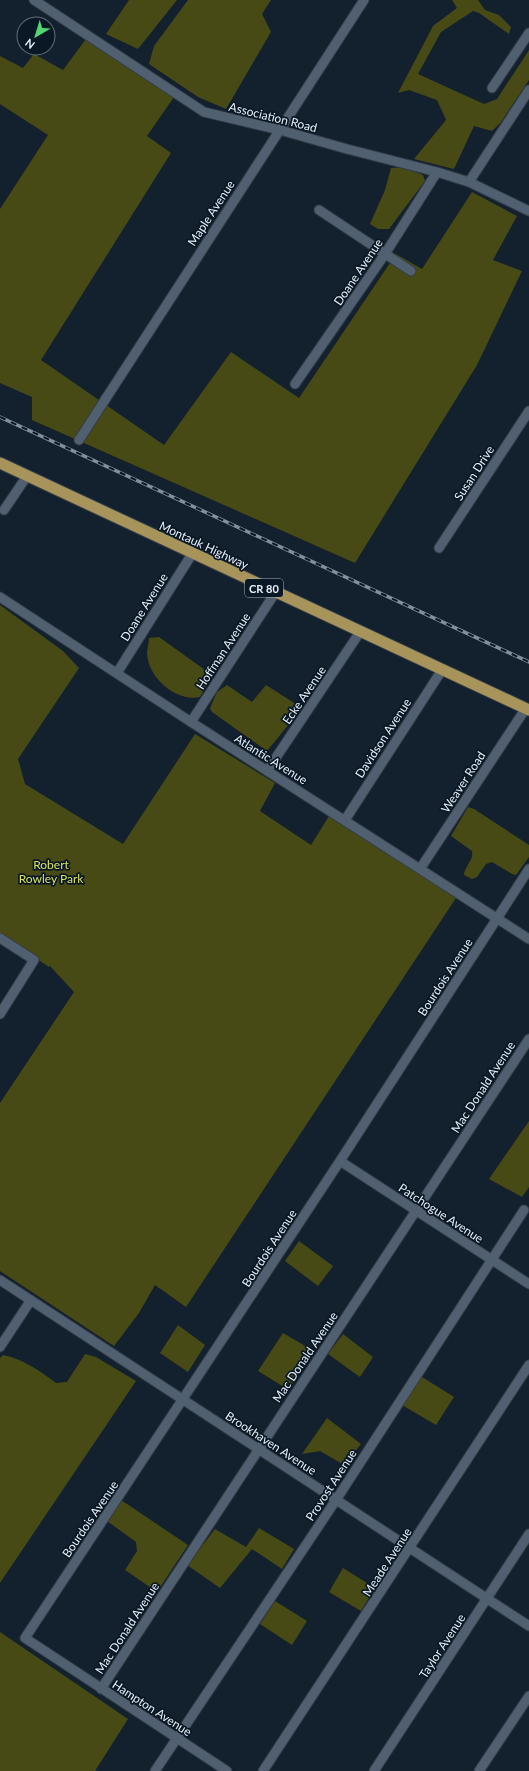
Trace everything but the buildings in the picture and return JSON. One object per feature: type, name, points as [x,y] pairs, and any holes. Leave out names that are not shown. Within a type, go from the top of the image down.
[{"type":"main road","name":"Montauk Highway","points":[[0,463],[275,593],[527,709]]},
{"type":"street","name":"Association Road","points":[[34,0],[204,112],[280,130],[438,172],[469,182],[529,211]]},
{"type":"street","name":"Maple Avenue","points":[[79,440],[364,0]]},
{"type":"street","points":[[492,88],[529,33]]},
{"type":"street","points":[[469,182],[529,90]]},
{"type":"street","name":"Doane Avenue","points":[[295,384],[385,254],[438,172]]},
{"type":"street","points":[[318,210],[411,271]]},
{"type":"street","name":"Susan Drive","points":[[439,548],[529,411]]},
{"type":"street","points":[[4,510],[27,476]]},
{"type":"street","name":"Doane Avenue","points":[[117,673],[192,554]]},
{"type":"street","name":"Hoffman Avenue","points":[[191,722],[275,593]]},
{"type":"street","name":"Atlantic Avenue","points":[[0,597],[191,722],[529,939]]},
{"type":"street","name":"Ecke Avenue","points":[[267,771],[360,632]]},
{"type":"street","name":"Davidson Avenue","points":[[345,820],[442,670]]},
{"type":"street","name":"Weaver Road","points":[[420,869],[527,709]]},
{"type":"street","name":"Bourdois Avenue","points":[[25,1638],[184,1400],[529,869]]},
{"type":"street","points":[[0,938],[34,960],[0,1014]]},
{"type":"street","name":"Mac Donald Avenue","points":[[101,1689],[529,1039]]},
{"type":"street","name":"Patchogue Avenue","points":[[340,1161],[529,1284]]},
{"type":"street","name":"Provost Avenue","points":[[155,1771],[336,1500],[524,1210]]},
{"type":"street","name":"Brookhaven Avenue","points":[[0,1280],[529,1626]]},
{"type":"street","points":[[0,1347],[31,1300]]},
{"type":"street","name":"Meade Avenue","points":[[263,1771],[529,1365]]},
{"type":"street","name":"Taylor Avenue","points":[[374,1771],[529,1534]]},
{"type":"street","name":"Hampton Avenue","points":[[25,1638],[227,1771]]},
{"type":"street","points":[[480,1771],[529,1696]]},
{"type":"green space","points":[[129,0],[177,0],[138,49],[106,34]]},
{"type":"green space","points":[[188,0],[271,0],[262,14],[271,32],[226,109],[198,97],[149,64],[154,46]]},
{"type":"green space","points":[[452,0],[478,0],[485,10],[499,15],[511,27],[509,34],[479,13],[473,11],[441,32],[418,74],[484,104],[497,99],[529,50],[529,80],[501,122],[492,131],[474,126],[454,169],[414,159],[446,120],[437,100],[409,90],[398,93],[433,26],[457,8]]},
{"type":"green space","points":[[86,39],[174,97],[147,136],[171,153],[41,360],[164,445],[231,352],[299,398],[396,254],[422,269],[472,192],[517,216],[493,260],[522,271],[477,365],[355,563],[32,420],[32,397],[0,383],[0,209],[48,135],[0,104],[0,56],[23,68],[32,56],[38,56],[63,70]]},
{"type":"green space","points":[[403,167],[423,175],[425,181],[389,229],[378,229],[370,224],[385,190],[391,168]]},
{"type":"green space","name":"Robert Rowley Park","points":[[0,605],[63,651],[79,668],[18,759],[25,784],[123,844],[195,734],[275,783],[260,811],[311,845],[329,816],[456,898],[186,1307],[155,1285],[139,1313],[114,1346],[0,1271],[0,1103],[74,992],[50,966],[49,967],[0,934]]},
{"type":"green space","points":[[159,637],[212,675],[200,697],[191,698],[173,692],[158,679],[152,671],[147,653],[149,638]]},
{"type":"green space","points":[[227,685],[252,702],[266,685],[302,708],[267,751],[212,712],[210,708],[217,692]]},
{"type":"green space","points":[[468,807],[474,809],[529,845],[529,857],[516,875],[492,862],[486,864],[477,877],[472,879],[464,875],[464,872],[472,857],[472,851],[451,836]]},
{"type":"green space","points":[[529,1121],[529,1187],[522,1197],[489,1179]]},
{"type":"green space","points":[[299,1241],[333,1266],[318,1286],[285,1261]]},
{"type":"green space","points":[[178,1325],[205,1345],[188,1372],[160,1353]]},
{"type":"green space","points":[[283,1333],[312,1350],[289,1390],[258,1371]]},
{"type":"green space","points":[[343,1334],[373,1357],[360,1377],[328,1354]]},
{"type":"green space","points":[[85,1354],[96,1357],[136,1381],[0,1583],[0,1358],[3,1355],[24,1362],[37,1369],[56,1383],[67,1382]]},
{"type":"green space","points":[[422,1377],[454,1397],[436,1425],[402,1405]]},
{"type":"green space","points":[[327,1418],[361,1444],[344,1465],[320,1451],[302,1454]]},
{"type":"green space","points":[[121,1500],[188,1545],[157,1592],[125,1570],[137,1551],[136,1542],[107,1521]]},
{"type":"green space","points":[[259,1528],[294,1549],[282,1569],[252,1549],[220,1588],[187,1565],[215,1529],[246,1547]]},
{"type":"green space","points":[[343,1568],[375,1588],[361,1611],[329,1592]]},
{"type":"green space","points":[[275,1601],[307,1621],[292,1645],[260,1624]]},
{"type":"green space","points":[[0,1632],[128,1719],[95,1771],[0,1771]]},
{"type":"railway","points":[[0,417],[529,662]]}]
